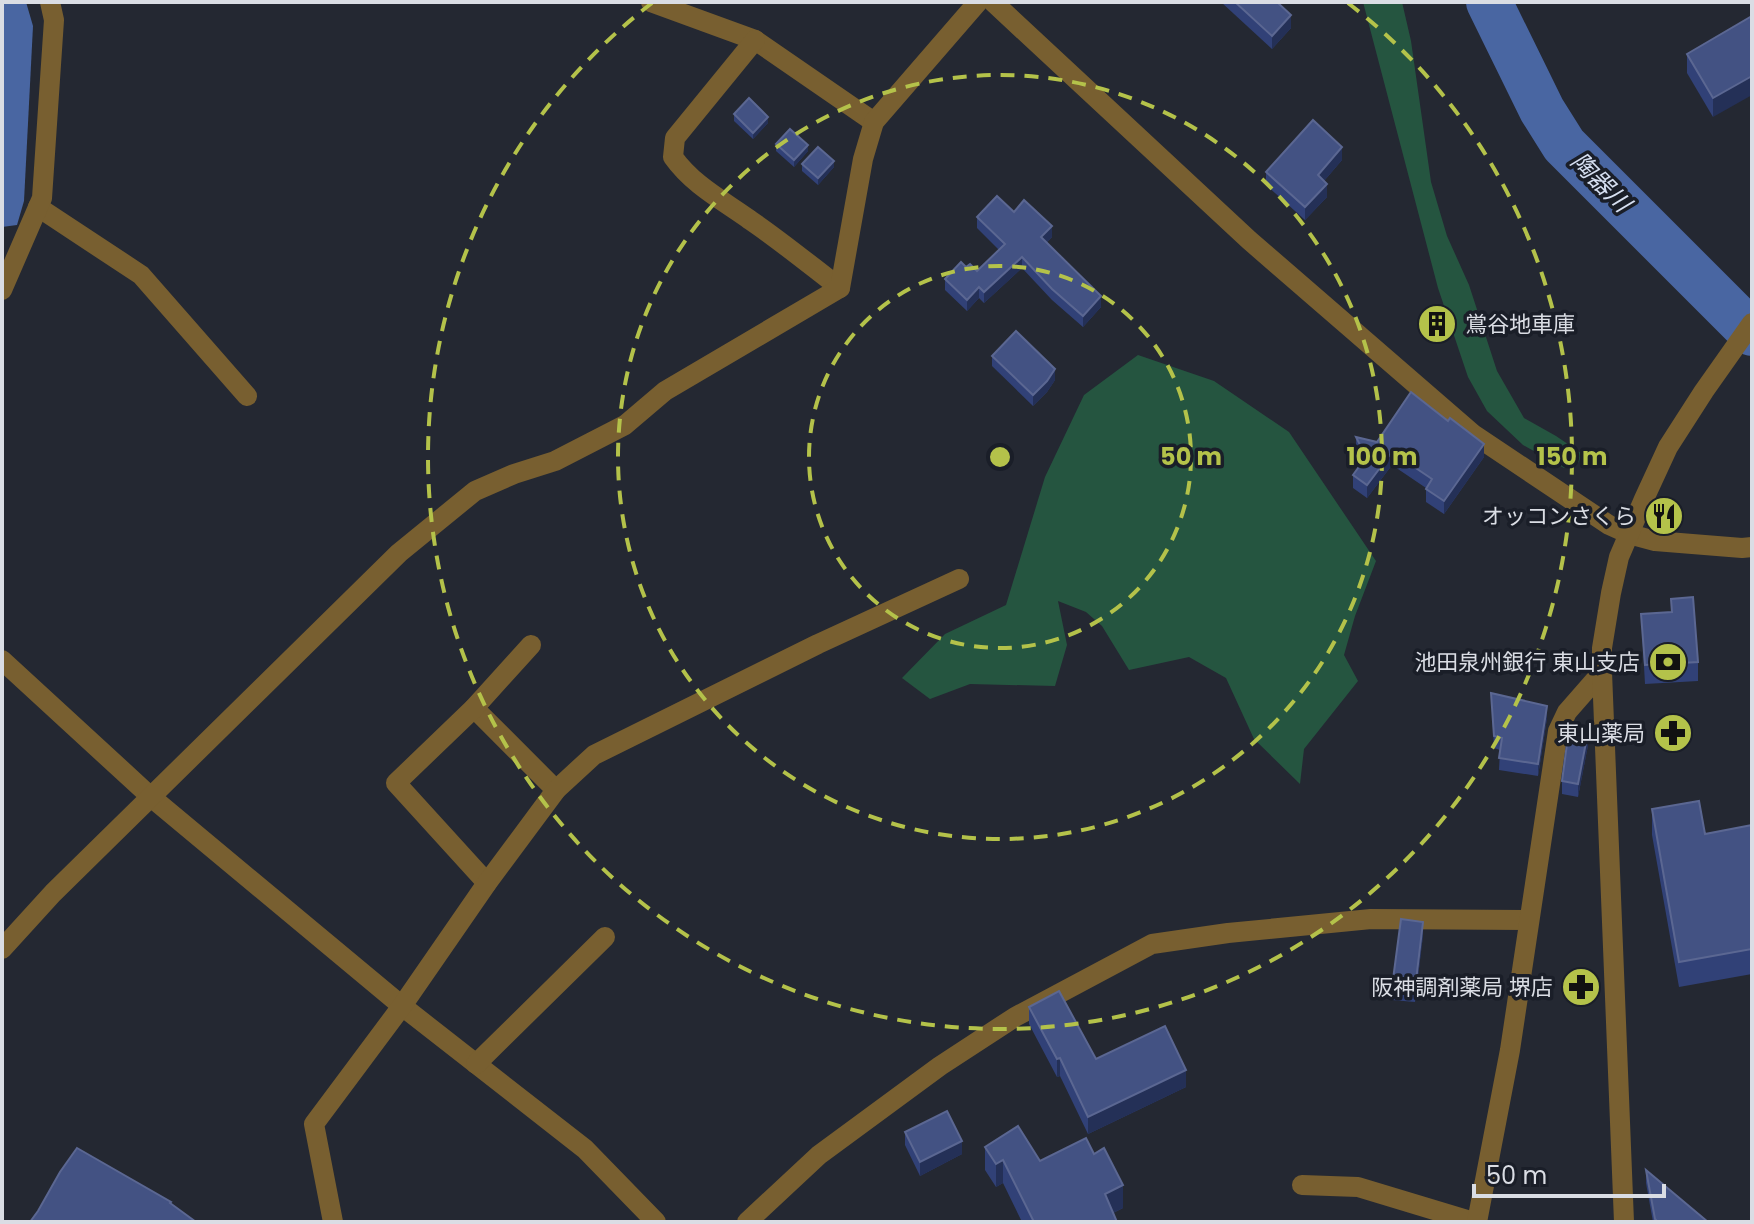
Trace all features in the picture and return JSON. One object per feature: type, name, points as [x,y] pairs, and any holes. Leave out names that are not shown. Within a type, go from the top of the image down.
[{"type":"street","points":[[2,290],[42,198],[54,20],[50,2]]},
{"type":"street","points":[[651,2],[755,40],[874,122]]},
{"type":"street","points":[[2,949],[53,893],[399,553],[475,491],[555,461],[625,425],[665,391],[840,288],[863,159],[874,122],[978,2]]},
{"type":"street","points":[[993,2],[1249,240],[1473,434],[1609,525],[1629,534],[1662,541],[1752,547]]},
{"type":"street","points":[[755,40],[675,138],[673,157],[683,172],[714,197],[750,220],[840,288]]},
{"type":"street","points":[[38,207],[141,275],[247,396]]},
{"type":"street","points":[[1624,1222],[1602,648],[1619,557],[1668,447],[1752,323]]},
{"type":"street","points":[[333,1222],[314,1124],[556,790],[594,755],[818,644],[959,579]]},
{"type":"street","points":[[487,883],[396,783],[474,708],[531,645]]},
{"type":"street","points":[[2,660],[151,797],[402,1006],[585,1149],[656,1222]]},
{"type":"street","points":[[1302,1185],[1358,1187],[1475,1222],[1510,1050],[1558,731],[1567,712],[1602,672]]},
{"type":"street","points":[[474,708],[556,790]]},
{"type":"street","points":[[747,1222],[819,1155],[940,1066],[1015,1017],[1152,944],[1371,919],[1528,920]]},
{"type":"street","points":[[476,1064],[605,937]]},
{"type":"green space","points":[[1363,2],[1402,2],[1411,41],[1431,182],[1447,236],[1469,285],[1497,371],[1524,418],[1581,453],[1579,462],[1564,468],[1523,445],[1487,411],[1468,377],[1438,288]]},
{"type":"green space","points":[[1138,355],[1214,381],[1289,432],[1376,561],[1344,655],[1358,681],[1304,749],[1300,784],[1254,739],[1226,678],[1189,657],[1129,670],[1102,626],[1086,612],[1058,601],[1067,645],[1055,686],[970,684],[930,699],[902,678],[945,634],[1006,605],[1045,477],[1084,395]]},
{"type":"water","points":[[2,2],[26,2],[33,26],[24,201],[17,225],[2,227]]},
{"type":"building","points":[[1235,2],[1277,2],[1291,15],[1272,36]]},
{"type":"building","points":[[1752,16],[1752,76],[1713,98],[1687,54]]},
{"type":"building","points":[[749,98],[768,117],[753,133],[734,114]]},
{"type":"building","points":[[1313,120],[1342,147],[1318,175],[1327,184],[1305,207],[1266,172]]},
{"type":"building","points":[[790,129],[808,145],[794,160],[776,144]]},
{"type":"building","points":[[818,147],[834,161],[818,178],[802,164]]},
{"type":"building","points":[[997,196],[1014,212],[1024,200],[1052,226],[1041,237],[1101,296],[1083,316],[1022,257],[984,292],[979,287],[967,300],[945,279],[961,262],[966,267],[970,264],[977,271],[1005,244],[977,217]]},
{"type":"building","points":[[1016,331],[1055,369],[1033,395],[992,356]]},
{"type":"building","points":[[1411,392],[1484,444],[1444,501],[1426,489],[1432,479],[1392,452],[1367,485],[1353,475],[1366,457],[1356,437],[1377,442]]},
{"type":"building","points":[[1693,597],[1698,662],[1645,665],[1641,614],[1672,612],[1671,599]]},
{"type":"building","points":[[1491,693],[1547,706],[1538,764],[1499,758],[1502,738],[1494,736]]},
{"type":"building","points":[[1569,729],[1588,732],[1578,784],[1562,781]]},
{"type":"building","points":[[1699,801],[1705,834],[1752,825],[1752,949],[1679,962],[1652,809]]},
{"type":"building","points":[[1401,919],[1423,922],[1415,989],[1392,987]]},
{"type":"building","points":[[1059,991],[1096,1059],[1165,1026],[1186,1070],[1088,1117],[1060,1058],[1057,1059],[1029,1007]]},
{"type":"building","points":[[947,1111],[962,1141],[920,1162],[905,1132]]},
{"type":"building","points":[[1018,1126],[1040,1161],[1086,1138],[1094,1154],[1104,1148],[1123,1185],[1105,1194],[1117,1222],[1034,1222],[1003,1160],[996,1164],[985,1147]]},
{"type":"building","points":[[77,1148],[171,1202],[196,1222],[30,1222]]},
{"type":"building","points":[[1646,1170],[1708,1222],[1658,1222]]},
{"type":"waterway","name":"陶器川","points":[[1489,2],[1542,110],[1564,145],[1752,333]]},
{"type":"place","name":"鴬谷地車庫","points":[[1437,324]]},
{"type":"place","name":"オッコンさくら","points":[[1664,516]]},
{"type":"place","name":"池田泉州銀行 東山支店","points":[[1668,662]]},
{"type":"place","name":"東山薬局","points":[[1673,733]]},
{"type":"place","name":"阪神調剤薬局 堺店","points":[[1581,987]]}]
